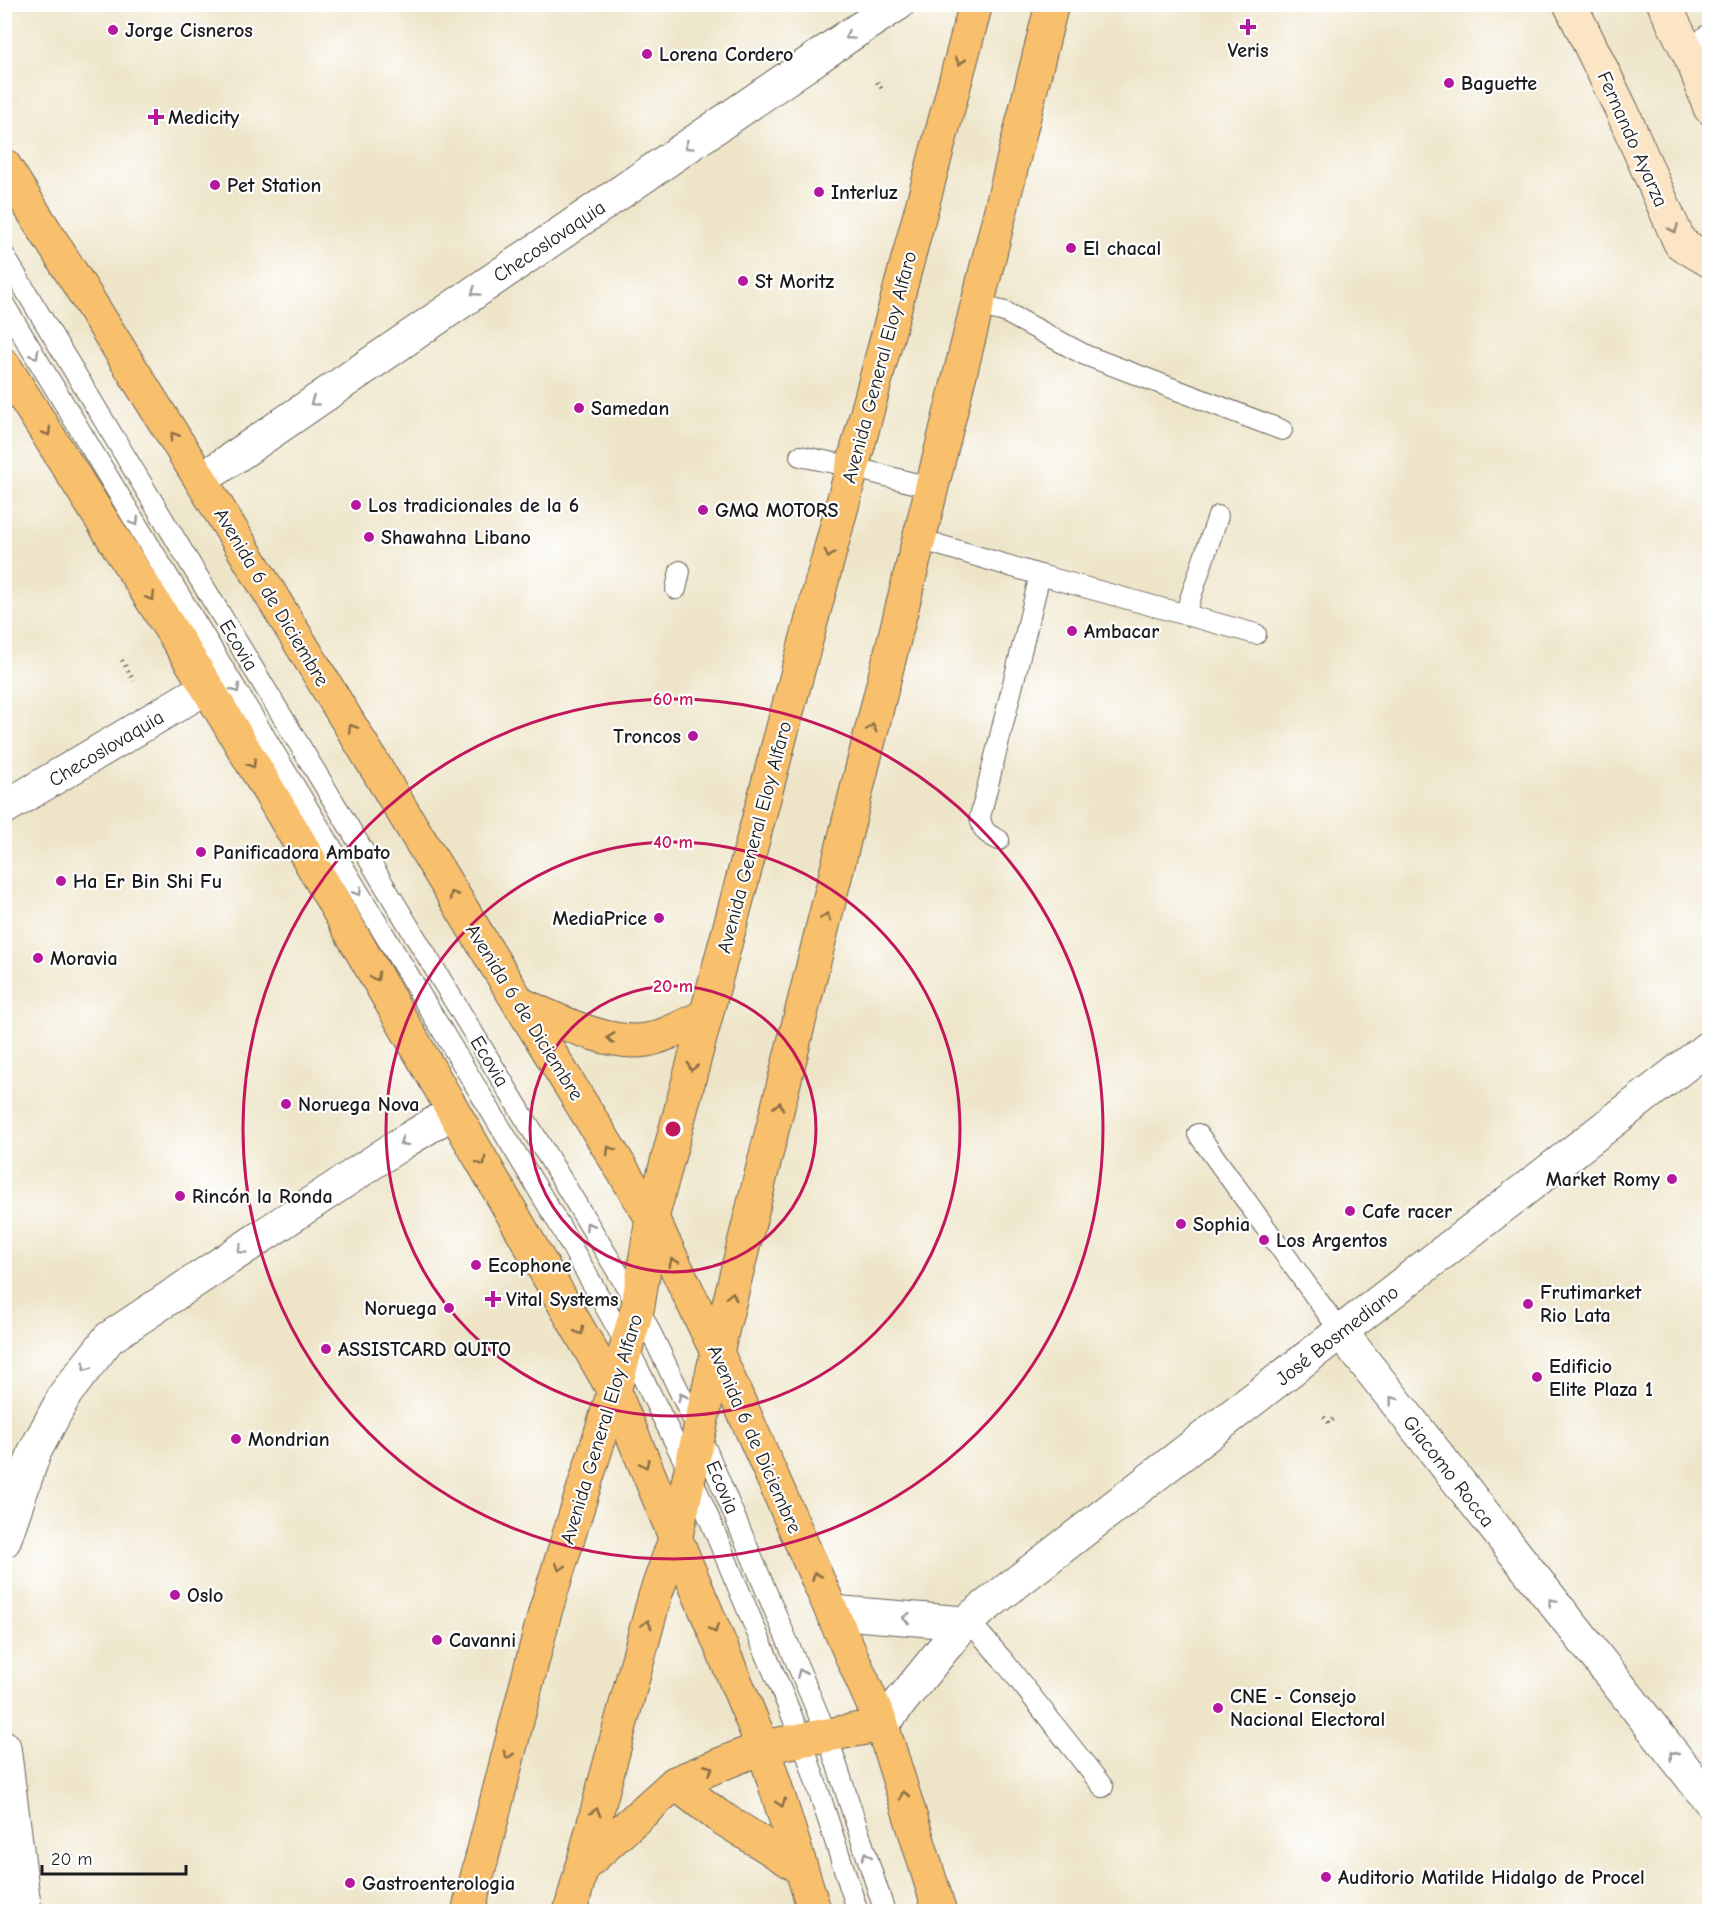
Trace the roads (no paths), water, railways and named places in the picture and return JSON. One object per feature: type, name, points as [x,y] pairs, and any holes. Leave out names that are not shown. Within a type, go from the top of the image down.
[{"type":"main road","name":"Avenida General Eloy Alfaro","points":[[468,1911],[545,1612],[638,1306],[652,1218],[976,4]]},
{"type":"main road","points":[[570,1911],[655,1596],[676,1536],[717,1352],[1052,4]]},
{"type":"main road","name":"Fernando Ayarza","points":[[1570,4],[1622,111],[1680,243],[1710,261]]},
{"type":"main road","points":[[1664,4],[1702,52],[1710,108]]},
{"type":"main road","name":"Avenida 6 de Diciembre","points":[[4,165],[201,480],[652,1218],[717,1352],[882,1725],[940,1911]]},
{"type":"main road","points":[[4,365],[207,687],[295,835],[614,1391],[763,1747],[816,1911]]},
{"type":"main road","points":[[519,1003],[602,1037],[635,1040],[654,1038],[706,1015]]},
{"type":"main road","points":[[581,1868],[675,1783],[763,1747],[882,1725]]},
{"type":"main road","points":[[675,1783],[717,1815],[801,1868]]},
{"type":"street","name":"Checoslovaquia","points":[[201,480],[898,4]]},
{"type":"street","name":"Checoslovaquia","points":[[4,808],[207,687]]},
{"type":"street","name":"José Bosmediano","points":[[882,1725],[966,1622],[1710,1046]]},
{"type":"street","points":[[4,1541],[35,1451],[66,1393],[109,1338],[402,1143],[453,1112]]},
{"type":"street","name":"Giacomo Rocca","points":[[1340,1331],[1710,1801]]},
{"type":"street","points":[[832,1612],[966,1622]]},
{"type":"street","points":[[4,1747],[25,1911]]},
{"type":"lane","name":"Ecovia","points":[[4,255],[638,1306],[699,1432],[815,1737],[885,1911]]},
{"type":"lane","name":"Ecovia","points":[[4,304],[554,1216],[627,1346],[815,1737],[858,1911]]},
{"type":"lane","points":[[977,305],[1005,312],[1085,354],[1282,430]]},
{"type":"lane","points":[[800,456],[932,488]]},
{"type":"lane","points":[[1185,614],[1218,516]]},
{"type":"lane","points":[[919,539],[1040,575],[1256,634]]},
{"type":"lane","points":[[999,840],[988,835],[981,826],[980,817],[1040,575]]},
{"type":"lane","name":"Giacomo Rocca","points":[[1198,1134],[1340,1331]]},
{"type":"lane","points":[[966,1622],[1003,1660],[1103,1787]]},
{"type":"place","name":"Veris","points":[[1248,27]]},
{"type":"place","name":"Jorge Cisneros","points":[[113,30]]},
{"type":"place","name":"Lorena Cordero","points":[[647,54]]},
{"type":"place","name":"Baguette","points":[[1449,83]]},
{"type":"place","name":"Medicity","points":[[156,117]]},
{"type":"place","name":"Pet Station","points":[[215,185]]},
{"type":"place","name":"Interluz","points":[[819,192]]},
{"type":"place","name":"El chacal","points":[[1071,248]]},
{"type":"place","name":"St Moritz","points":[[743,281]]},
{"type":"place","name":"Samedan","points":[[579,408]]},
{"type":"place","name":"Los tradicionales de la 6","points":[[356,505]]},
{"type":"place","name":"GMQ MOTORS","points":[[703,510]]},
{"type":"place","name":"Shawahna Libano","points":[[369,537]]},
{"type":"place","name":"Ambacar","points":[[1072,631]]},
{"type":"place","name":"Troncos","points":[[693,736]]},
{"type":"place","name":"Panificadora Ambato","points":[[201,852]]},
{"type":"place","name":"Ha Er Bin Shi Fu","points":[[61,881]]},
{"type":"place","name":"MediaPrice","points":[[659,918]]},
{"type":"place","name":"Moravia","points":[[38,958]]},
{"type":"place","name":"Noruega Nova","points":[[286,1104]]},
{"type":"place","name":"Market Romy","points":[[1672,1179]]},
{"type":"place","name":"Rincón la Ronda","points":[[180,1196]]},
{"type":"place","name":"Cafe racer","points":[[1350,1211]]},
{"type":"place","name":"Sophia","points":[[1181,1224]]},
{"type":"place","name":"Los Argentos","points":[[1264,1240]]},
{"type":"place","name":"Ecophone","points":[[476,1265]]},
{"type":"place","name":"Vital Systems","points":[[493,1299]]},
{"type":"place","name":"Frutimarket Rio Lata","points":[[1528,1304]]},
{"type":"place","name":"Noruega","points":[[449,1308]]},
{"type":"place","name":"ASSISTCARD QUITO","points":[[326,1349]]},
{"type":"place","name":"Edificio Elite Plaza 1","points":[[1537,1377]]},
{"type":"place","name":"Mondrian","points":[[236,1439]]},
{"type":"place","name":"Oslo","points":[[175,1595]]},
{"type":"place","name":"Cavanni","points":[[437,1640]]},
{"type":"place","name":"CNE - Consejo Nacional Electoral","points":[[1218,1708]]},
{"type":"place","name":"Auditorio Matilde Hidalgo de Procel","points":[[1326,1877]]},
{"type":"place","name":"Gastroenterologia","points":[[350,1883]]}]
